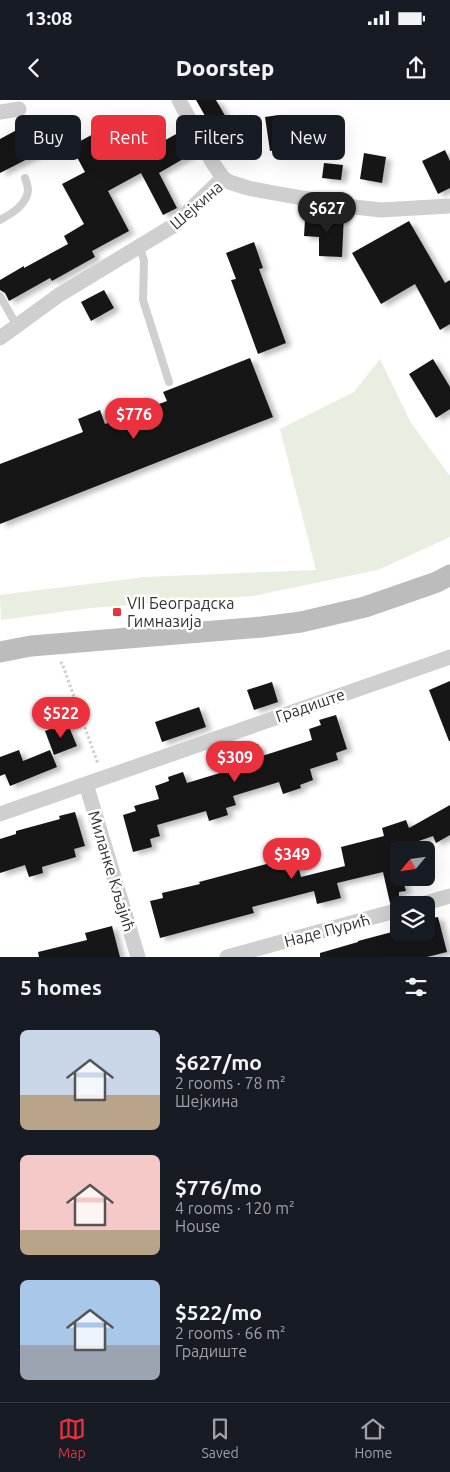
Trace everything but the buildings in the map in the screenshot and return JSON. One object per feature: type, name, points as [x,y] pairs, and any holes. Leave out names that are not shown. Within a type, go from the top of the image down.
[{"type":"main road","points":[[0,652],[49,644],[262,627],[301,622],[365,607],[450,576]]},
{"type":"street","points":[[179,100],[202,144],[223,178]]},
{"type":"street","points":[[0,112],[18,109]]},
{"type":"street","name":"Шејкина","points":[[0,338],[59,294],[173,226],[223,178],[248,188],[354,207],[381,210],[450,206]]},
{"type":"street","name":"Градиште","points":[[0,814],[450,656]]},
{"type":"street","name":"Миланке Кљајић","points":[[86,784],[138,957]]},
{"type":"street","points":[[435,900],[450,896]]},
{"type":"street","name":"Наде Пурић","points":[[227,957],[390,912]]},
{"type":"lane","points":[[0,220],[13,213],[24,201],[28,190],[25,178]]},
{"type":"lane","points":[[140,247],[144,261],[143,300],[169,382]]},
{"type":"lane","points":[[0,296],[17,326]]},
{"type":"path","points":[[52,664],[62,663],[103,778]]},
{"type":"shaded area","points":[[380,359],[411,423],[450,476],[450,537],[378,570],[253,596],[90,608],[1,620],[0,595],[145,577],[316,570],[280,429],[354,392]]},
{"type":"place","name":"VII Београдска Гимназија","points":[[117,612]]}]
